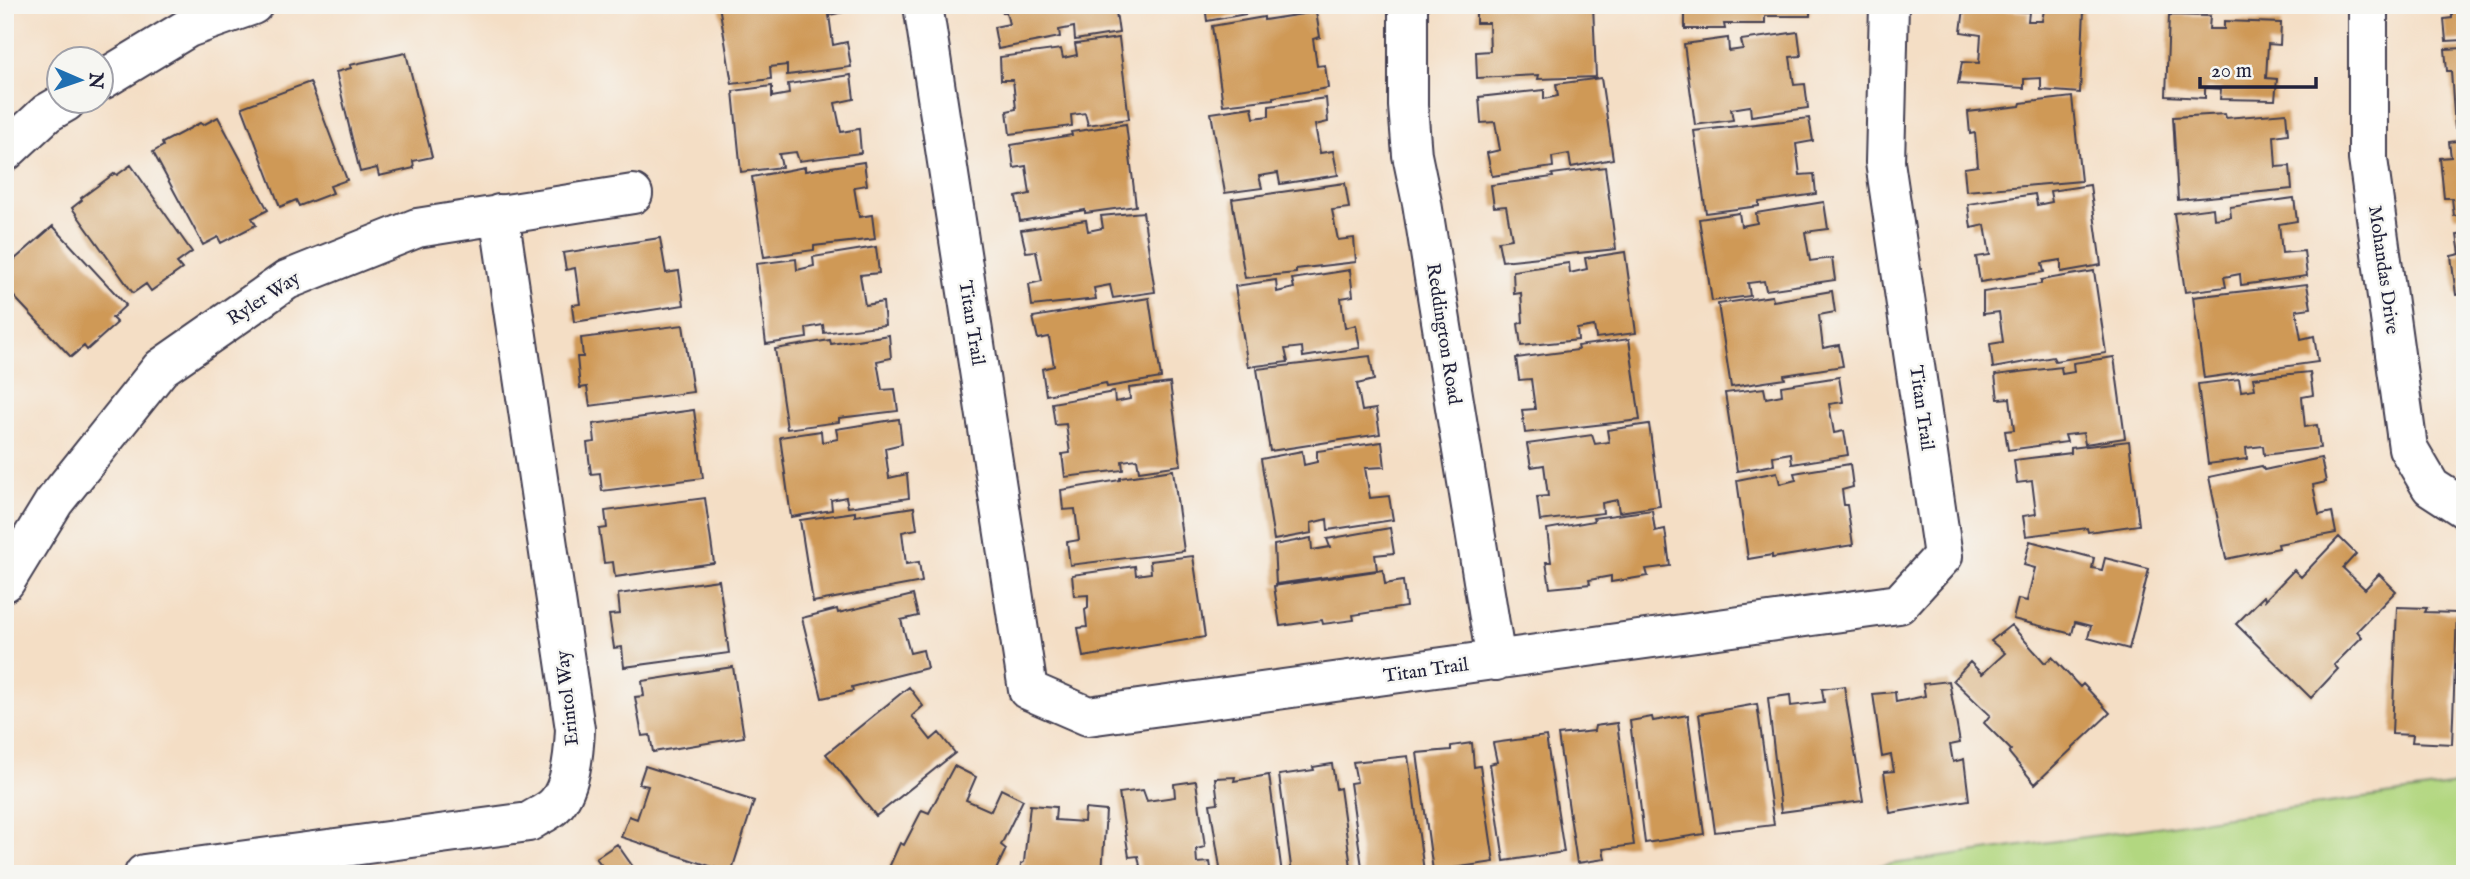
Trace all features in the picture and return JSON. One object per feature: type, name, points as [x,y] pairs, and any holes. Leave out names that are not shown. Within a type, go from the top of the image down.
[{"type":"street","points":[[116,72],[188,28],[253,5]]},
{"type":"street","name":"Titan Trail","points":[[923,5],[1028,690],[1088,716],[1899,604],[1943,556],[1885,162],[1889,5]]},
{"type":"street","name":"Reddington Road","points":[[1408,5],[1408,106],[1412,155],[1496,661]]},
{"type":"street","name":"Mohandas Drive","points":[[2368,5],[2368,159],[2408,448],[2431,487],[2465,509]]},
{"type":"street","points":[[5,152],[46,114]]},
{"type":"street","name":"Ryler Way","points":[[5,582],[54,502],[162,369],[287,280],[417,228],[633,194]]},
{"type":"street","name":"Erintol Way","points":[[144,874],[529,822],[554,806],[566,785],[574,755],[575,729],[499,214]]},
{"type":"green space","points":[[2465,784],[2465,874],[1820,874]]},
{"type":"building","points":[[719,5],[843,5],[844,12],[829,15],[833,45],[847,42],[851,67],[787,75],[787,65],[770,67],[771,79],[732,84]]},
{"type":"building","points":[[1001,5],[1115,5],[1119,33],[1075,40],[1074,27],[1059,30],[1060,37],[998,49],[994,27],[1009,24]]},
{"type":"building","points":[[1205,5],[1243,5],[1246,14],[1207,21]]},
{"type":"building","points":[[1260,5],[1291,5],[1291,7],[1261,12]]},
{"type":"building","points":[[1476,5],[1593,5],[1596,77],[1538,79],[1539,75],[1477,78],[1476,52],[1490,51],[1489,23],[1476,23]]},
{"type":"building","points":[[1685,5],[1810,5],[1810,16],[1765,16],[1765,24],[1724,24],[1725,29],[1685,29]]},
{"type":"building","points":[[2168,5],[2212,5],[2211,13],[2168,11]]},
{"type":"building","points":[[2229,5],[2284,5],[2284,13],[2229,11]]},
{"type":"building","points":[[2452,5],[2465,5],[2465,40],[2446,41],[2444,19],[2452,18]]},
{"type":"building","points":[[1964,8],[2029,12],[2028,21],[2042,21],[2044,10],[2084,11],[2080,93],[2041,90],[2041,78],[2024,79],[2024,88],[1958,84],[1962,62],[1979,63],[1981,35],[1961,32]]},
{"type":"building","points":[[1316,12],[1320,37],[1313,39],[1317,66],[1325,65],[1328,88],[1223,105],[1212,26]]},
{"type":"building","points":[[2169,15],[2210,16],[2209,29],[2224,29],[2224,21],[2281,23],[2280,45],[2268,44],[2266,78],[2277,79],[2275,100],[2220,99],[2221,89],[2205,88],[2205,98],[2166,96]]},
{"type":"building","points":[[1798,32],[1801,56],[1790,57],[1794,85],[1805,84],[1808,108],[1751,116],[1750,106],[1731,109],[1733,120],[1695,125],[1684,44],[1728,38],[1729,51],[1743,49],[1741,40]]},
{"type":"building","points":[[1119,38],[1129,119],[1088,125],[1085,113],[1071,115],[1072,126],[1010,134],[1007,111],[1016,109],[1013,80],[1001,80],[1000,57],[1061,49],[1063,58],[1077,55],[1075,44]]},
{"type":"building","points":[[2465,48],[2465,127],[2455,128],[2451,71],[2447,71],[2445,49]]},
{"type":"building","points":[[406,53],[432,157],[413,161],[414,168],[379,176],[377,168],[360,172],[336,72],[351,68],[350,65]]},
{"type":"building","points":[[851,75],[854,99],[835,103],[841,132],[859,129],[861,153],[799,161],[796,152],[779,154],[782,167],[741,172],[733,91],[772,86],[772,97],[789,94],[788,84]]},
{"type":"building","points":[[1601,78],[1613,159],[1571,167],[1569,154],[1552,157],[1553,167],[1492,176],[1487,153],[1500,150],[1495,122],[1481,123],[1479,97],[1544,90],[1544,99],[1558,96],[1556,84]]},
{"type":"building","points":[[310,82],[347,180],[330,186],[333,193],[299,206],[296,200],[280,207],[242,107]]},
{"type":"building","points":[[2072,97],[2081,181],[1966,191],[1964,168],[1978,166],[1975,133],[1970,134],[1968,112]]},
{"type":"building","points":[[1326,98],[1328,122],[1315,125],[1320,153],[1333,151],[1338,175],[1280,184],[1278,173],[1259,176],[1262,188],[1225,193],[1211,113],[1252,107],[1254,118],[1269,116],[1269,106]]},
{"type":"building","points":[[2286,113],[2288,134],[2274,136],[2276,167],[2290,166],[2292,189],[2178,200],[2173,117],[2225,114],[2226,118]]},
{"type":"building","points":[[218,117],[268,210],[252,218],[256,225],[221,243],[218,237],[203,245],[153,152],[163,146],[162,143],[200,123],[203,125]]},
{"type":"building","points":[[1809,118],[1813,141],[1796,144],[1800,175],[1814,174],[1816,194],[1759,202],[1759,206],[1706,213],[1694,131]]},
{"type":"building","points":[[1126,124],[1136,206],[1085,213],[1085,210],[1020,221],[1016,197],[1030,194],[1026,166],[1014,168],[1011,145]]},
{"type":"building","points":[[2465,140],[2465,215],[2454,216],[2452,198],[2444,198],[2440,158],[2451,157],[2449,142]]},
{"type":"building","points":[[864,162],[867,185],[854,187],[859,217],[872,215],[875,239],[814,246],[814,250],[764,257],[752,177],[805,167],[805,171]]},
{"type":"building","points":[[131,165],[192,252],[177,263],[182,269],[151,291],[146,284],[133,293],[72,208],[115,173],[117,175]]},
{"type":"building","points":[[1605,167],[1616,249],[1502,261],[1498,241],[1512,239],[1506,206],[1494,207],[1491,185]]},
{"type":"building","points":[[1345,183],[1349,208],[1332,210],[1338,240],[1354,238],[1356,262],[1296,269],[1296,273],[1245,278],[1232,199]]},
{"type":"building","points":[[2090,185],[2101,265],[2061,272],[2061,260],[2042,263],[2044,272],[1980,282],[1976,257],[1990,255],[1985,225],[1971,228],[1968,204],[2035,194],[2037,205],[2052,202],[2050,191]]},
{"type":"building","points":[[2294,198],[2297,221],[2279,224],[2282,253],[2304,251],[2307,276],[2241,285],[2240,274],[2224,277],[2226,287],[2185,292],[2174,213],[2213,208],[2214,219],[2231,217],[2230,207]]},
{"type":"building","points":[[1824,202],[1828,229],[1805,232],[1810,261],[1832,258],[1835,280],[1766,290],[1764,281],[1748,283],[1750,296],[1712,301],[1699,219],[1739,213],[1741,226],[1757,223],[1756,213]]},
{"type":"building","points":[[1143,212],[1155,292],[1113,298],[1110,285],[1094,288],[1096,299],[1032,306],[1029,284],[1042,281],[1036,251],[1026,252],[1021,230],[1086,220],[1088,231],[1103,228],[1101,216]]},
{"type":"building","points":[[53,226],[126,305],[112,318],[117,323],[87,350],[84,346],[71,357],[5,287],[6,267]]},
{"type":"building","points":[[2465,234],[2465,294],[2456,295],[2451,256],[2460,254],[2457,235]]},
{"type":"building","points":[[660,238],[666,273],[679,271],[684,305],[574,322],[572,305],[580,304],[575,268],[566,270],[563,253]]},
{"type":"building","points":[[876,247],[879,273],[860,275],[865,305],[883,302],[885,325],[824,333],[823,325],[806,328],[807,338],[766,344],[756,264],[796,259],[797,270],[814,266],[813,257]]},
{"type":"building","points":[[1625,252],[1636,333],[1596,338],[1594,326],[1577,329],[1578,340],[1521,346],[1518,324],[1523,322],[1521,293],[1514,294],[1513,271],[1569,263],[1570,273],[1587,269],[1585,258]]},
{"type":"building","points":[[1350,270],[1353,296],[1341,298],[1345,328],[1356,325],[1360,348],[1303,357],[1302,347],[1285,349],[1288,362],[1248,367],[1235,286],[1276,280],[1277,292],[1294,288],[1292,279]]},
{"type":"building","points":[[2094,271],[2106,353],[2055,361],[2053,357],[1993,368],[1990,344],[2003,342],[1999,312],[1983,314],[1983,292],[2041,284],[2041,280]]},
{"type":"building","points":[[2307,284],[2311,308],[2296,310],[2301,339],[2314,336],[2318,362],[2204,378],[2193,297]]},
{"type":"building","points":[[1832,291],[1835,312],[1819,315],[1823,348],[1839,345],[1843,366],[1731,387],[1718,304],[1772,296],[1773,301]]},
{"type":"building","points":[[1149,298],[1161,378],[1107,387],[1106,383],[1046,395],[1042,369],[1054,366],[1049,337],[1038,339],[1033,317]]},
{"type":"building","points":[[683,325],[693,392],[590,406],[587,387],[580,388],[577,357],[583,357],[581,338]]},
{"type":"building","points":[[889,335],[891,358],[877,361],[882,390],[895,389],[898,411],[839,418],[839,422],[787,429],[775,349],[830,340],[831,344]]},
{"type":"building","points":[[1629,339],[1640,420],[1525,433],[1522,410],[1535,409],[1531,379],[1519,380],[1516,358],[1578,350],[1577,346]]},
{"type":"building","points":[[1370,356],[1374,380],[1357,384],[1362,411],[1376,409],[1380,434],[1270,451],[1257,369]]},
{"type":"building","points":[[2114,357],[2125,438],[2085,444],[2083,433],[2065,435],[2067,442],[2008,450],[2005,431],[2014,430],[2010,398],[1998,399],[1995,375],[2061,367],[2062,374],[2074,372],[2073,363]]},
{"type":"building","points":[[2310,372],[2313,395],[2302,397],[2305,427],[2317,425],[2320,448],[2264,455],[2263,446],[2246,448],[2247,459],[2208,464],[2198,384],[2239,379],[2241,391],[2255,389],[2253,378]]},
{"type":"building","points":[[1839,377],[1843,402],[1829,404],[1834,433],[1844,431],[1848,455],[1792,464],[1791,453],[1773,456],[1774,465],[1737,471],[1725,393],[1764,388],[1766,398],[1782,395],[1781,386]]},
{"type":"building","points":[[1170,383],[1181,465],[1139,471],[1137,459],[1122,461],[1123,470],[1065,477],[1062,454],[1070,453],[1066,424],[1055,425],[1052,403],[1114,392],[1115,402],[1130,399],[1129,388]]},
{"type":"building","points":[[694,410],[703,478],[602,491],[600,473],[591,474],[587,443],[595,442],[593,424]]},
{"type":"building","points":[[899,419],[902,444],[885,448],[889,478],[907,474],[909,498],[848,507],[846,497],[831,500],[832,510],[791,517],[780,437],[821,431],[822,442],[838,439],[836,429]]},
{"type":"building","points":[[1649,424],[1660,506],[1619,512],[1617,500],[1602,503],[1603,513],[1540,521],[1537,497],[1548,496],[1544,465],[1531,467],[1527,444],[1592,435],[1595,444],[1609,442],[1607,430]]},
{"type":"building","points":[[2129,441],[2139,525],[2026,536],[2023,516],[2036,514],[2032,481],[2017,483],[2014,460],[2071,453],[2071,448]]},
{"type":"building","points":[[1382,442],[1385,467],[1365,468],[1370,498],[1389,496],[1393,520],[1328,530],[1327,519],[1311,523],[1312,533],[1274,540],[1261,459],[1302,451],[1304,465],[1317,462],[1317,451]]},
{"type":"building","points":[[2321,458],[2326,482],[2313,485],[2319,515],[2332,512],[2336,533],[2278,544],[2279,548],[2226,559],[2209,477],[2262,466],[2264,470]]},
{"type":"building","points":[[1850,464],[1853,487],[1842,490],[1853,545],[1772,558],[1772,555],[1748,559],[1737,480],[1777,472],[1780,484],[1796,480],[1794,473]]},
{"type":"building","points":[[1173,470],[1184,551],[1070,565],[1067,542],[1079,540],[1075,509],[1063,510],[1061,490]]},
{"type":"building","points":[[705,498],[714,563],[615,577],[613,562],[604,563],[599,529],[607,528],[605,511]]},
{"type":"building","points":[[914,507],[917,529],[902,532],[906,564],[919,562],[922,582],[813,602],[800,520],[855,512],[855,516]]},
{"type":"building","points":[[1652,510],[1655,531],[1665,529],[1670,566],[1646,569],[1648,576],[1611,582],[1611,576],[1589,580],[1590,584],[1550,588],[1546,562],[1551,562],[1547,529],[1594,521],[1593,518]]},
{"type":"building","points":[[1390,528],[1394,553],[1375,555],[1377,570],[1276,584],[1274,545],[1311,538],[1312,550],[1330,547],[1327,539]]},
{"type":"building","points":[[2339,537],[2356,554],[2343,568],[2365,589],[2379,574],[2396,591],[2357,631],[2362,637],[2334,665],[2338,669],[2311,698],[2236,624],[2264,596],[2265,600],[2294,570],[2301,577]]},
{"type":"building","points":[[2030,541],[2094,558],[2092,568],[2102,570],[2105,558],[2149,569],[2129,649],[2088,638],[2091,626],[2075,622],[2072,634],[2013,619],[2018,599],[2027,601],[2035,568],[2024,565]]},
{"type":"building","points":[[1193,556],[1205,637],[1083,657],[1078,628],[1087,627],[1085,610],[1088,608],[1088,595],[1074,596],[1072,575],[1135,566],[1136,575],[1151,573],[1150,561]]},
{"type":"building","points":[[1383,570],[1385,584],[1403,581],[1406,607],[1353,615],[1354,620],[1323,624],[1322,620],[1280,626],[1274,586]]},
{"type":"building","points":[[719,580],[729,653],[624,667],[622,647],[614,648],[609,615],[620,614],[618,594]]},
{"type":"building","points":[[913,595],[918,616],[901,620],[910,653],[923,650],[927,668],[852,687],[853,691],[822,698],[802,618],[837,609],[838,613]]},
{"type":"building","points":[[2397,607],[2427,608],[2425,612],[2457,613],[2452,744],[2412,742],[2413,735],[2392,734]]},
{"type":"building","points":[[2011,625],[2045,663],[2052,657],[2080,687],[2083,684],[2110,713],[2035,784],[2009,753],[2011,750],[1984,723],[1990,715],[1953,680],[1970,662],[1982,674],[2005,653],[1991,641]]},
{"type":"building","points":[[733,667],[744,737],[653,752],[650,735],[642,736],[635,697],[644,696],[642,681]]},
{"type":"building","points":[[1949,681],[1960,743],[1950,745],[1953,762],[1964,759],[1969,800],[1890,813],[1884,772],[1894,771],[1891,755],[1882,757],[1873,694],[1895,692],[1896,702],[1925,696],[1923,684]]},
{"type":"building","points":[[1844,686],[1863,801],[1781,812],[1768,698],[1790,695],[1791,706],[1824,702],[1822,689]]},
{"type":"building","points":[[909,687],[923,706],[912,716],[931,740],[939,733],[955,753],[876,816],[826,754]]},
{"type":"building","points":[[1757,704],[1774,825],[1715,832],[1699,714]]},
{"type":"building","points":[[1688,715],[1704,834],[1645,843],[1630,721],[1652,717],[1653,721]]},
{"type":"building","points":[[1617,723],[1634,845],[1603,849],[1605,859],[1577,863],[1558,735],[1594,731],[1595,726]]},
{"type":"building","points":[[1546,736],[1564,852],[1504,861],[1490,764],[1497,762],[1493,743]]},
{"type":"building","points":[[1472,743],[1474,767],[1480,766],[1494,862],[1433,871],[1417,753],[1451,750],[1451,746]]},
{"type":"building","points":[[1408,756],[1424,871],[1363,874],[1350,783],[1357,782],[1353,762]]},
{"type":"building","points":[[1332,764],[1336,789],[1340,788],[1352,874],[1292,874],[1279,775],[1314,770],[1313,767]]},
{"type":"building","points":[[645,766],[754,801],[731,873],[621,837],[629,816],[637,819],[648,786],[639,784]]},
{"type":"building","points":[[954,766],[976,777],[966,800],[991,811],[1001,789],[1023,800],[1001,845],[1006,849],[994,874],[886,874],[900,843],[904,845],[922,810],[929,813]]},
{"type":"building","points":[[1269,775],[1282,874],[1221,874],[1210,804],[1218,803],[1215,778],[1235,777],[1234,781]]},
{"type":"building","points":[[1196,781],[1205,847],[1196,849],[1197,863],[1210,862],[1212,874],[1134,874],[1141,871],[1138,856],[1129,857],[1119,793],[1143,790],[1147,801],[1175,797],[1174,784]]},
{"type":"building","points":[[1030,805],[1056,807],[1055,820],[1084,822],[1085,809],[1106,811],[1102,874],[1020,874],[1021,864],[1024,862]]},
{"type":"building","points":[[617,844],[638,874],[594,874],[603,867],[596,858]]}]
